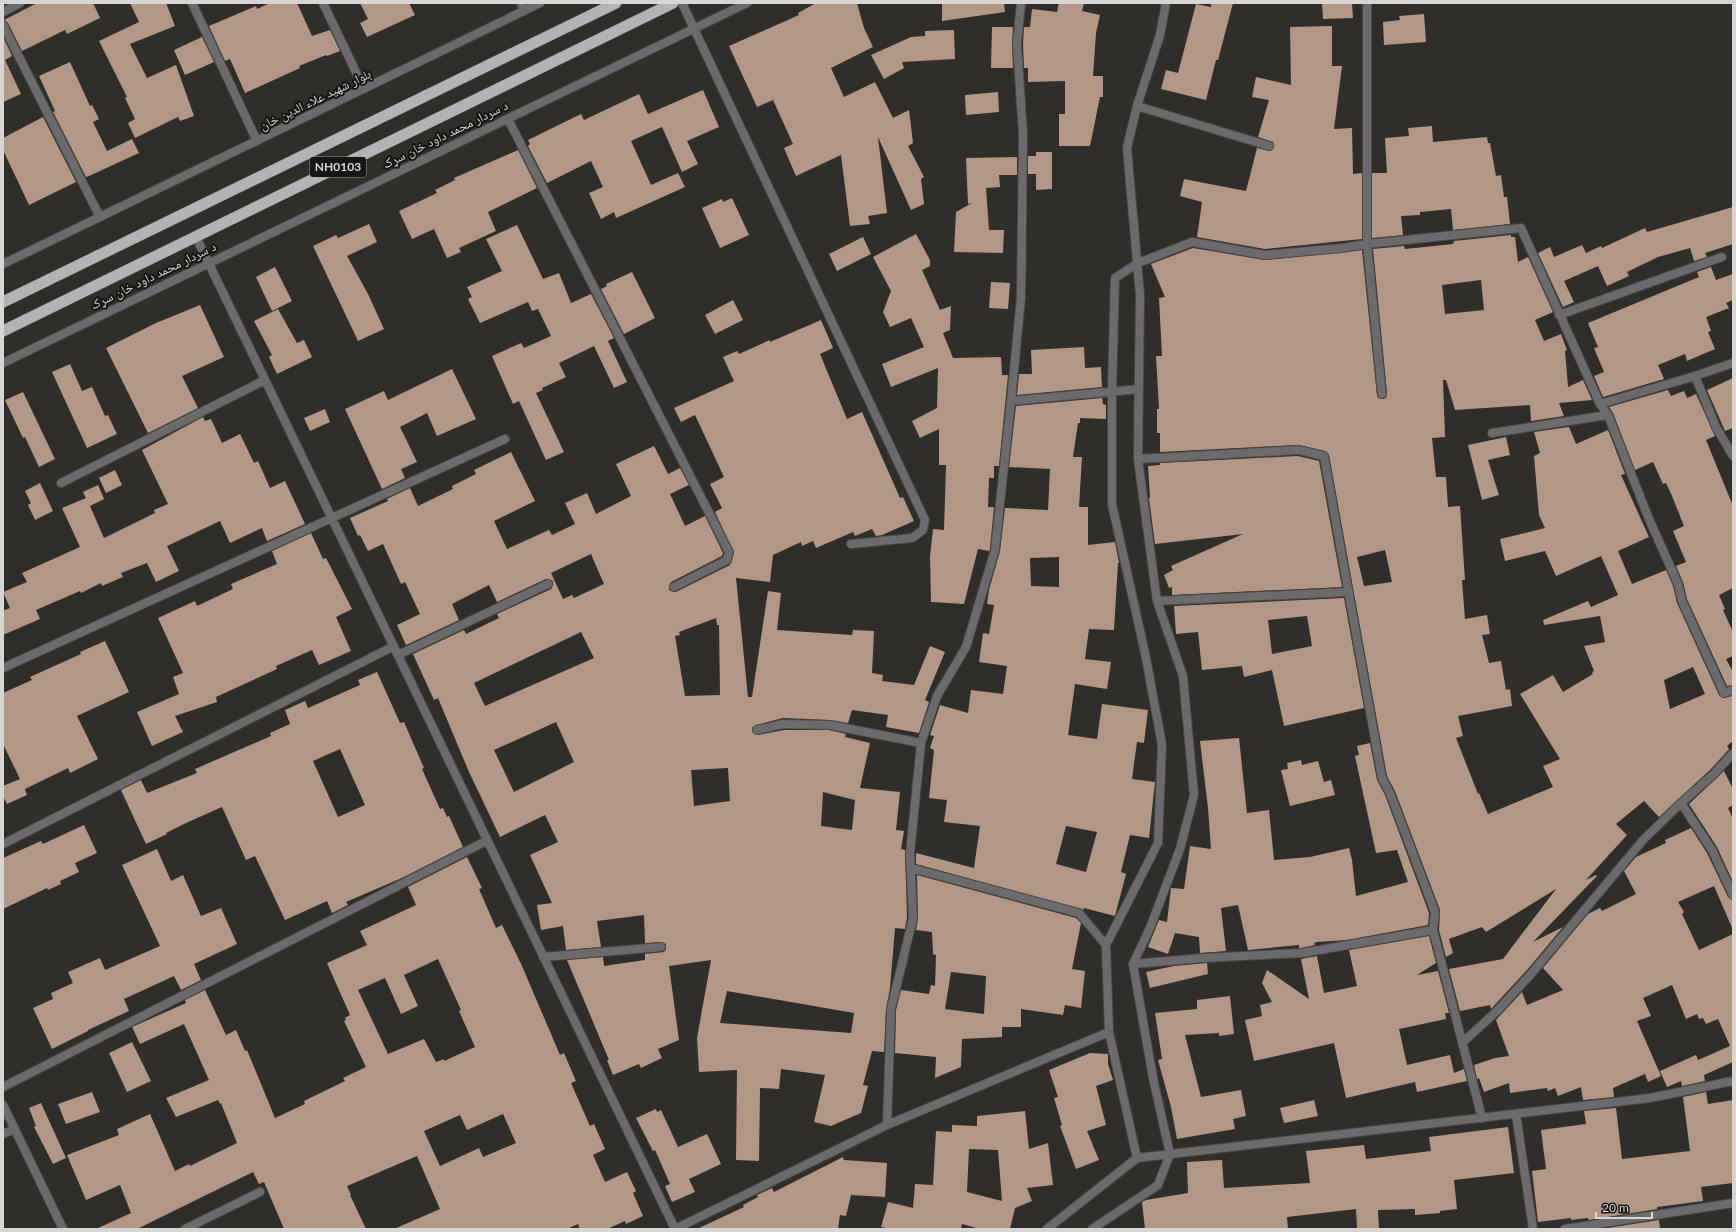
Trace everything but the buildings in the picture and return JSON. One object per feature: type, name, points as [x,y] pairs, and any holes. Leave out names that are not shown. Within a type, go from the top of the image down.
[{"type":"highway","name":"NH0103","points":[[3,302],[616,3]]},
{"type":"highway","name":"د سردار محمد داود خان سړک","points":[[3,332],[673,3]]},
{"type":"street","points":[[3,12],[20,3]]},
{"type":"street","points":[[192,3],[257,141]]},
{"type":"street","points":[[323,3],[364,88]]},
{"type":"street","name":"بلوار شهید علاء الدین خان","points":[[100,217],[364,88],[522,7],[540,3]]},
{"type":"street","points":[[682,3],[925,520],[923,530],[912,538],[850,544]]},
{"type":"street","name":"د سردار محمد داود خان سړک","points":[[3,363],[747,3]]},
{"type":"street","points":[[887,1125],[891,1009],[913,918],[910,853],[921,743],[937,696],[966,647],[995,550],[1021,298],[1023,135],[1017,44],[1020,3]]},
{"type":"street","points":[[1092,1229],[1158,1184],[1170,1154],[1153,1078],[1133,964],[1150,928],[1180,849],[1194,795],[1183,676],[1157,601],[1138,459],[1140,295],[1126,148],[1137,106],[1160,35],[1166,3]]},
{"type":"street","points":[[1367,3],[1367,244],[1382,394]]},
{"type":"street","points":[[3,25],[100,217],[3,264]]},
{"type":"street","points":[[1137,106],[1269,146]]},
{"type":"street","points":[[508,119],[729,552],[727,560],[674,587]]},
{"type":"street","points":[[1137,1158],[1109,1032],[1106,945],[1158,843],[1162,745],[1144,651],[1112,504],[1112,391],[1115,278],[1138,263],[1192,242],[1265,255],[1521,228],[1600,404],[1608,415],[1649,519],[1678,584],[1682,602],[1724,694],[1733,690]]},
{"type":"street","points":[[196,237],[394,646],[486,841],[675,1229],[887,1125],[1109,1032]]},
{"type":"street","points":[[1559,315],[1722,257]]},
{"type":"street","points":[[1600,404],[1696,376],[1733,363]]},
{"type":"street","points":[[1696,376],[1716,427],[1733,456]]},
{"type":"street","points":[[61,483],[264,380]]},
{"type":"street","points":[[1010,401],[1139,389]]},
{"type":"street","points":[[1492,433],[1608,415]]},
{"type":"street","points":[[3,668],[505,439]]},
{"type":"street","points":[[1138,459],[1299,450],[1324,456],[1382,778],[1390,793],[1435,912],[1433,930],[1482,1118]]},
{"type":"street","points":[[398,655],[548,584]]},
{"type":"street","points":[[1157,601],[1349,592]]},
{"type":"street","points":[[3,844],[394,646]]},
{"type":"street","points":[[756,730],[783,724],[830,725],[921,743]]},
{"type":"street","points":[[1462,1043],[1498,1010],[1531,974],[1643,840],[1715,773],[1733,753]]},
{"type":"street","points":[[1681,803],[1712,850],[1733,895]]},
{"type":"street","points":[[3,1087],[486,841]]},
{"type":"street","points":[[911,868],[1079,913],[1106,945]]},
{"type":"street","points":[[1133,964],[1203,958],[1302,953],[1433,930]]},
{"type":"street","points":[[543,957],[660,947]]},
{"type":"street","points":[[1047,1229],[1137,1158],[1650,1098],[1733,1081]]},
{"type":"street","points":[[3,1105],[63,1229]]},
{"type":"street","points":[[1516,1114],[1533,1229]]},
{"type":"street","points":[[3,1134],[15,1129]]},
{"type":"street","points":[[185,1229],[260,1192]]},
{"type":"street","points":[[1566,1229],[1733,1203]]}]
